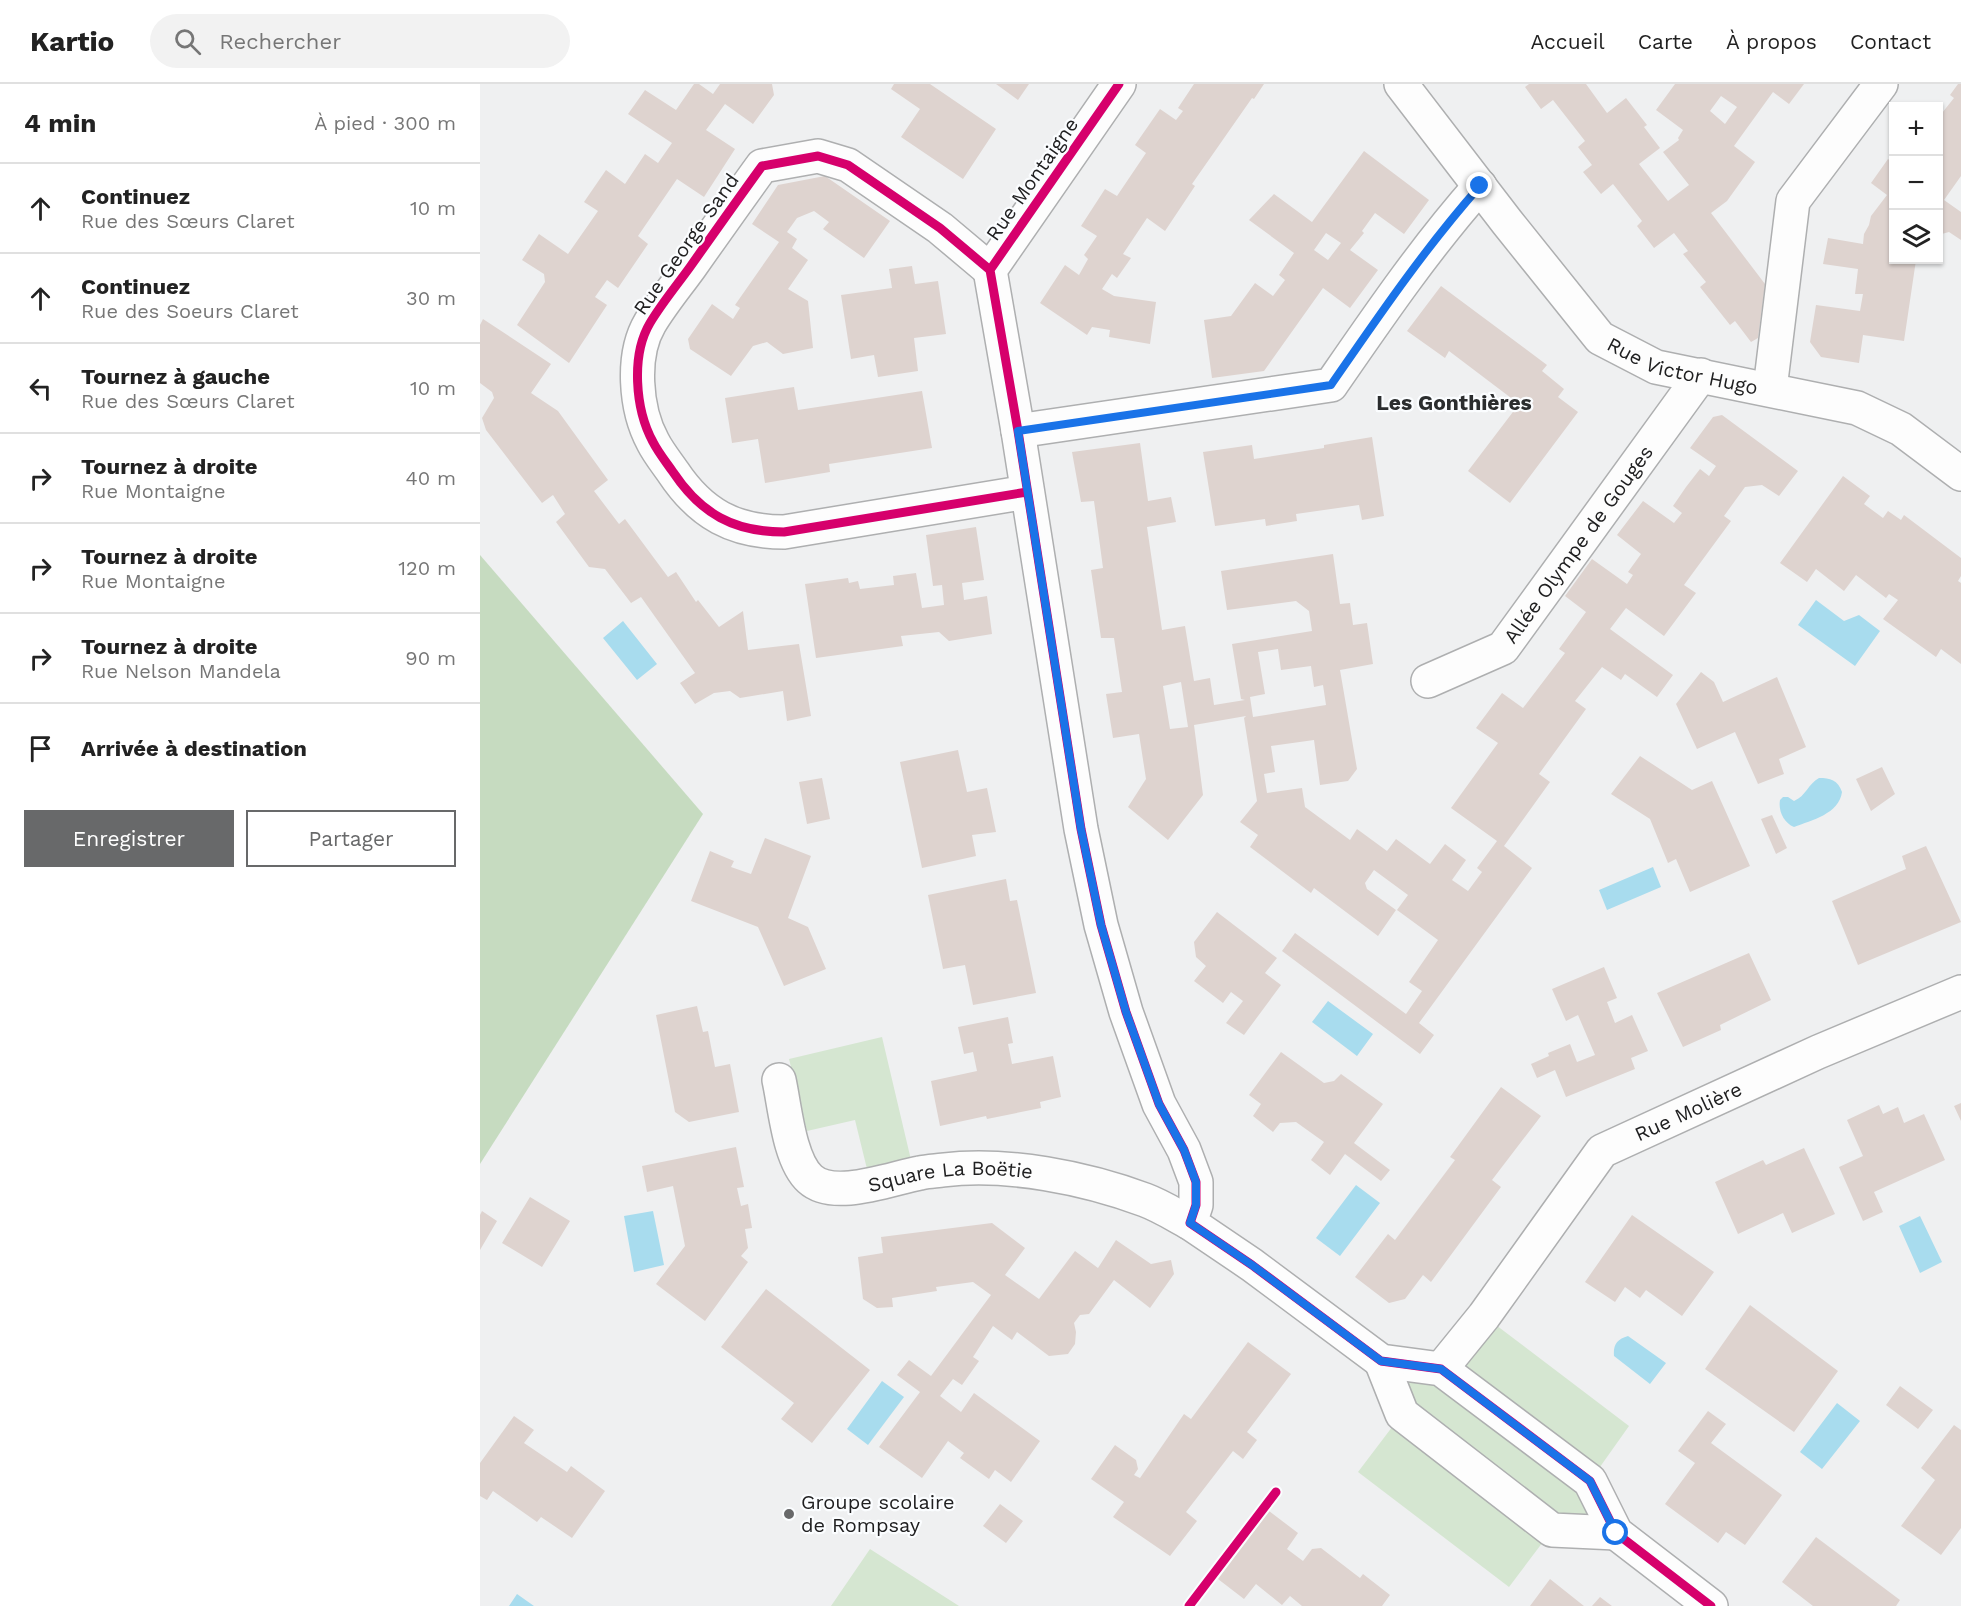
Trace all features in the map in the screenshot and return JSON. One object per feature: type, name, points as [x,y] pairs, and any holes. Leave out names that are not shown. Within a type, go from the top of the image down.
[{"type":"street","name":"Rue Montaigne","points":[[1119,84],[990,270],[1081,829],[1101,925],[1126,1012],[1159,1104],[1184,1150],[1196,1182],[1196,1205],[1190,1223]]},
{"type":"street","name":"Rue Victor Hugo","points":[[1401,84],[1600,338],[1656,367],[1857,408],[1901,429],[1961,474]]},
{"type":"street","points":[[1770,390],[1793,201],[1881,84]]},
{"type":"street","name":"Rue George Sand","points":[[990,270],[940,228],[848,165],[818,156],[762,166],[649,324],[638,356],[640,412],[652,441],[683,487],[708,511],[731,524],[762,532],[784,532],[1027,492]]},
{"type":"street","points":[[1018,431],[1331,385],[1383,310],[1480,186]]},
{"type":"street","name":"Allée Olympe de Gouges","points":[[1428,681],[1503,648],[1701,375]]},
{"type":"street","name":"Rue Molière","points":[[1441,1369],[1484,1316],[1602,1151],[1818,1052],[1961,992]]},
{"type":"street","name":"Square La Boëtie","points":[[779,1080],[794,1156],[810,1180],[833,1189],[863,1186],[920,1173],[957,1168],[1004,1169],[1076,1179],[1148,1201],[1190,1223]]},
{"type":"street","points":[[1190,1223],[1252,1265],[1381,1361],[1441,1369],[1590,1481],[1616,1533],[1711,1606]]},
{"type":"street","points":[[1381,1361],[1402,1414],[1552,1530],[1616,1533]]},
{"type":"green space","points":[[480,555],[703,814],[480,1164]]},
{"type":"green space","points":[[882,1037],[911,1160],[867,1169],[855,1120],[807,1131],[789,1059]]},
{"type":"green space","points":[[1484,1316],[1629,1426],[1590,1481],[1616,1533],[1552,1530],[1509,1587],[1358,1472],[1402,1414],[1381,1361],[1441,1369]]},
{"type":"green space","points":[[870,1549],[959,1606],[831,1606]]},
{"type":"water","points":[[1816,600],[1844,621],[1859,615],[1880,631],[1855,666],[1798,625]]},
{"type":"water","points":[[623,621],[657,664],[637,680],[603,638]]},
{"type":"water","points":[[1819,778],[1836,782],[1842,792],[1840,800],[1830,811],[1816,819],[1794,827],[1790,825],[1781,812],[1780,800],[1783,797],[1794,801],[1798,799]]},
{"type":"water","points":[[1653,867],[1661,887],[1607,910],[1599,890]]},
{"type":"water","points":[[1328,1001],[1373,1034],[1357,1056],[1312,1022]]},
{"type":"water","points":[[1356,1185],[1380,1203],[1340,1256],[1316,1238]]},
{"type":"water","points":[[653,1211],[664,1265],[634,1272],[624,1216]]},
{"type":"water","points":[[1920,1216],[1942,1262],[1920,1273],[1899,1226]]},
{"type":"water","points":[[1628,1336],[1666,1363],[1650,1384],[1614,1356],[1616,1343]]},
{"type":"water","points":[[882,1381],[904,1397],[868,1445],[847,1429]]},
{"type":"water","points":[[1837,1403],[1860,1421],[1822,1469],[1800,1452]]},
{"type":"water","points":[[517,1594],[534,1606],[509,1606]]},
{"type":"building","points":[[694,84],[699,84],[713,94],[720,84],[772,84],[774,95],[753,124],[725,104],[706,130],[735,149],[704,197],[677,179],[638,236],[648,244],[618,288],[607,280],[595,297],[607,305],[569,363],[517,325],[545,282],[544,274],[522,260],[539,234],[568,254],[598,211],[584,202],[606,170],[625,184],[645,154],[658,163],[672,143],[628,114],[645,90],[676,110]]},
{"type":"building","points":[[894,84],[930,84],[996,129],[963,179],[901,137],[920,109],[891,89]]},
{"type":"building","points":[[996,84],[1029,84],[1018,100]]},
{"type":"building","points":[[1194,84],[1264,84],[1192,184],[1195,186],[1165,231],[1147,218],[1123,254],[1131,258],[1117,278],[1112,274],[1102,289],[1114,296],[1156,302],[1150,344],[1109,337],[1110,330],[1092,327],[1087,335],[1040,303],[1065,265],[1079,275],[1088,259],[1084,255],[1097,236],[1081,226],[1105,189],[1117,196],[1146,153],[1135,145],[1160,109],[1176,120],[1183,111],[1178,108]]},
{"type":"building","points":[[1529,84],[1586,84],[1607,113],[1626,98],[1647,125],[1644,127],[1660,148],[1639,164],[1668,201],[1689,185],[1663,152],[1679,140],[1683,130],[1656,110],[1675,84],[1804,84],[1789,104],[1773,92],[1734,146],[1755,162],[1727,201],[1711,213],[1765,284],[1758,338],[1751,342],[1735,321],[1730,325],[1700,287],[1706,282],[1683,254],[1688,251],[1674,233],[1654,248],[1637,226],[1642,221],[1613,184],[1601,194],[1583,172],[1592,165],[1578,147],[1585,141],[1553,100],[1541,109],[1525,87]],"holes":[[[1721,96],[1737,107],[1725,124],[1710,111]]]},
{"type":"building","points":[[1958,84],[1961,84],[1961,176],[1944,200],[1961,212],[1961,240],[1949,232],[1943,234],[1943,112],[1954,98],[1950,95]]},
{"type":"building","points":[[1364,151],[1429,200],[1404,234],[1375,213],[1362,231],[1364,233],[1350,250],[1378,270],[1350,308],[1323,288],[1264,371],[1212,378],[1204,320],[1231,316],[1255,283],[1273,296],[1285,280],[1279,275],[1294,253],[1249,220],[1274,194],[1312,222]],"holes":[[[1326,233],[1341,243],[1328,260],[1314,250]]]},
{"type":"building","points":[[1888,159],[1889,264],[1915,264],[1904,341],[1863,335],[1859,363],[1821,357],[1810,342],[1816,305],[1860,311],[1863,294],[1855,294],[1858,269],[1823,264],[1828,238],[1863,244],[1871,216],[1887,195],[1871,183]]},
{"type":"building","points":[[825,176],[890,221],[864,258],[823,229],[829,222],[814,211],[797,218],[787,232],[797,239],[792,248],[808,260],[788,289],[808,301],[813,348],[783,354],[767,342],[753,346],[731,376],[690,349],[688,339],[712,304],[733,319],[740,308],[735,305],[779,242],[752,224],[778,185]]},
{"type":"building","points":[[912,266],[915,284],[938,281],[946,334],[914,338],[918,371],[878,377],[874,355],[851,359],[841,295],[892,288],[889,269]]},
{"type":"building","points":[[1441,286],[1547,365],[1542,371],[1564,389],[1558,397],[1578,412],[1510,503],[1468,471],[1519,404],[1449,351],[1445,358],[1407,331]]},
{"type":"building","points":[[483,319],[551,364],[531,393],[558,411],[608,480],[594,491],[619,524],[625,519],[668,577],[676,572],[696,602],[698,600],[719,627],[743,611],[748,650],[799,644],[811,716],[787,721],[783,691],[740,698],[730,691],[714,693],[695,704],[680,683],[695,673],[641,597],[631,603],[605,569],[589,567],[556,522],[565,514],[553,495],[542,503],[486,430],[482,418],[494,398],[492,392],[480,383],[480,325]]},
{"type":"building","points":[[794,387],[798,410],[922,391],[932,448],[829,464],[830,472],[765,483],[758,439],[732,443],[725,398]]},
{"type":"building","points":[[1722,415],[1798,471],[1779,496],[1762,485],[1745,487],[1724,516],[1731,521],[1684,585],[1696,593],[1664,636],[1626,608],[1610,629],[1673,675],[1657,697],[1625,674],[1621,680],[1602,667],[1575,701],[1586,709],[1539,774],[1550,782],[1504,846],[1532,868],[1419,1023],[1434,1035],[1420,1054],[1282,951],[1295,933],[1406,1014],[1422,991],[1409,982],[1438,940],[1397,910],[1408,895],[1374,870],[1365,883],[1367,889],[1396,910],[1378,936],[1314,888],[1311,893],[1250,847],[1258,835],[1240,822],[1257,801],[1244,718],[1246,716],[1194,725],[1203,795],[1168,840],[1128,807],[1146,779],[1139,734],[1113,738],[1106,694],[1122,692],[1114,638],[1101,638],[1091,570],[1103,568],[1094,501],[1081,502],[1072,452],[1140,443],[1148,501],[1171,497],[1176,522],[1147,527],[1162,630],[1185,626],[1194,681],[1210,678],[1214,705],[1245,700],[1241,699],[1232,644],[1312,631],[1309,611],[1296,601],[1227,610],[1221,571],[1333,554],[1340,604],[1350,603],[1353,625],[1367,623],[1373,664],[1340,670],[1357,769],[1348,781],[1320,785],[1314,740],[1271,746],[1275,772],[1264,774],[1267,793],[1302,788],[1305,807],[1350,840],[1357,829],[1387,851],[1396,839],[1430,864],[1445,844],[1466,860],[1452,880],[1468,891],[1482,872],[1477,868],[1497,841],[1451,808],[1498,743],[1476,728],[1502,693],[1523,708],[1565,653],[1559,649],[1586,612],[1565,596],[1592,559],[1627,584],[1633,575],[1628,572],[1641,554],[1617,535],[1643,501],[1674,523],[1682,513],[1673,506],[1686,487],[1700,469],[1709,476],[1716,466],[1690,448],[1713,417]],"holes":[[[1278,649],[1281,670],[1311,666],[1314,687],[1323,685],[1326,705],[1253,717],[1250,697],[1265,694],[1258,652]],[[1181,682],[1188,727],[1170,729],[1163,686]]]},
{"type":"building","points":[[1372,437],[1384,516],[1362,520],[1359,505],[1296,514],[1297,521],[1266,526],[1265,519],[1215,526],[1203,452],[1252,445],[1254,459],[1324,448],[1324,445]]},
{"type":"building","points":[[1843,476],[1870,496],[1864,504],[1883,518],[1888,511],[1901,520],[1904,515],[1961,558],[1961,576],[1958,581],[1961,583],[1961,664],[1941,649],[1936,657],[1883,619],[1898,600],[1889,594],[1886,598],[1856,575],[1844,591],[1816,569],[1807,582],[1780,563]]},
{"type":"building","points":[[976,527],[984,580],[962,583],[964,600],[987,596],[992,634],[949,641],[939,632],[901,636],[903,646],[816,658],[805,584],[848,578],[849,583],[858,581],[860,589],[894,585],[893,576],[916,573],[922,608],[944,605],[942,585],[933,586],[926,535]]},
{"type":"building","points":[[1701,672],[1714,682],[1723,702],[1777,677],[1806,747],[1779,759],[1784,774],[1758,784],[1735,732],[1697,749],[1676,704]]},
{"type":"building","points":[[958,750],[967,792],[987,788],[996,832],[972,835],[976,856],[922,868],[900,762]]},
{"type":"building","points":[[1640,756],[1692,790],[1712,781],[1750,866],[1690,892],[1676,859],[1668,863],[1650,819],[1611,794]]},
{"type":"building","points":[[1882,767],[1895,794],[1871,811],[1856,779]]},
{"type":"building","points":[[822,778],[830,819],[807,824],[799,782]]},
{"type":"building","points":[[1772,815],[1787,848],[1776,854],[1761,819]]},
{"type":"building","points":[[765,838],[811,856],[788,918],[808,927],[826,969],[784,986],[758,927],[691,901],[710,851],[734,861],[731,867],[751,874]]},
{"type":"building","points":[[1926,846],[1961,922],[1858,965],[1832,901],[1906,869],[1902,856]]},
{"type":"building","points":[[1006,879],[1010,901],[1017,900],[1036,993],[973,1005],[965,965],[943,969],[928,895]]},
{"type":"building","points":[[1217,912],[1277,958],[1265,973],[1281,985],[1244,1035],[1226,1023],[1243,1001],[1231,992],[1223,1003],[1194,981],[1206,966],[1196,957],[1194,942]]},
{"type":"building","points":[[1749,953],[1771,1000],[1720,1025],[1721,1030],[1683,1047],[1657,993]]},
{"type":"building","points":[[1604,967],[1617,998],[1607,1002],[1615,1023],[1632,1015],[1648,1051],[1631,1058],[1635,1069],[1566,1097],[1555,1070],[1537,1078],[1531,1064],[1549,1056],[1548,1053],[1570,1044],[1577,1062],[1595,1055],[1578,1015],[1566,1021],[1552,989]]},
{"type":"building","points":[[697,1006],[703,1032],[708,1031],[715,1067],[730,1064],[739,1112],[689,1122],[675,1112],[656,1015]]},
{"type":"building","points":[[1008,1017],[1013,1043],[1008,1044],[1012,1064],[1053,1056],[1061,1097],[1040,1102],[1041,1108],[940,1126],[931,1081],[977,1071],[973,1052],[964,1054],[958,1027]]},
{"type":"building","points":[[1281,1052],[1324,1083],[1334,1081],[1341,1074],[1383,1104],[1354,1143],[1390,1170],[1381,1181],[1345,1154],[1330,1175],[1311,1160],[1324,1142],[1296,1122],[1280,1123],[1273,1132],[1253,1116],[1261,1104],[1249,1095]]},
{"type":"building","points":[[1501,1087],[1541,1116],[1492,1180],[1501,1187],[1431,1282],[1423,1275],[1405,1299],[1389,1303],[1355,1277],[1388,1234],[1395,1240],[1455,1160],[1450,1157]]},
{"type":"building","points":[[1961,1103],[1961,1121],[1954,1106]]},
{"type":"building","points":[[1879,1105],[1883,1114],[1898,1107],[1904,1123],[1924,1114],[1945,1160],[1874,1192],[1883,1212],[1863,1221],[1839,1167],[1863,1156],[1847,1120]]},
{"type":"building","points":[[736,1147],[744,1187],[737,1188],[741,1206],[748,1204],[752,1228],[745,1229],[748,1248],[741,1256],[748,1262],[705,1321],[656,1284],[685,1246],[673,1186],[647,1192],[642,1166]]},
{"type":"building","points":[[1804,1148],[1835,1214],[1792,1233],[1783,1213],[1738,1234],[1715,1182],[1763,1160],[1766,1165]]},
{"type":"building","points":[[530,1197],[570,1221],[542,1267],[502,1243]]},
{"type":"building","points":[[482,1211],[497,1221],[480,1250],[480,1215]]},
{"type":"building","points":[[1632,1215],[1714,1272],[1682,1316],[1646,1290],[1640,1298],[1625,1287],[1615,1302],[1585,1282]]},
{"type":"building","points":[[992,1223],[1025,1248],[1005,1275],[1039,1299],[1075,1251],[1098,1268],[1116,1240],[1151,1264],[1171,1260],[1174,1274],[1150,1308],[1114,1280],[1089,1314],[1080,1315],[1074,1323],[1075,1344],[1068,1354],[1049,1356],[1017,1332],[1012,1340],[993,1326],[973,1357],[979,1361],[962,1385],[953,1379],[940,1396],[961,1412],[974,1393],[1040,1441],[1011,1482],[995,1470],[989,1479],[960,1458],[964,1453],[948,1441],[922,1478],[879,1447],[920,1392],[897,1375],[909,1360],[931,1376],[991,1295],[973,1282],[936,1287],[937,1291],[892,1298],[893,1307],[877,1308],[863,1299],[858,1257],[883,1253],[881,1237]]},
{"type":"building","points":[[766,1289],[870,1370],[812,1443],[781,1419],[794,1403],[721,1347]]},
{"type":"building","points":[[1750,1305],[1838,1371],[1794,1432],[1705,1369]]},
{"type":"building","points":[[1248,1342],[1291,1374],[1247,1432],[1257,1440],[1243,1459],[1233,1451],[1186,1512],[1197,1521],[1170,1556],[1113,1517],[1124,1502],[1091,1479],[1115,1445],[1136,1460],[1138,1469],[1134,1475],[1140,1478],[1184,1414],[1191,1419]]},
{"type":"building","points":[[1900,1386],[1933,1410],[1918,1429],[1886,1405]]},
{"type":"building","points":[[1708,1411],[1726,1424],[1711,1443],[1782,1495],[1745,1545],[1726,1532],[1718,1543],[1665,1504],[1695,1463],[1678,1451]]},
{"type":"building","points":[[514,1416],[534,1430],[524,1443],[567,1472],[571,1466],[605,1491],[572,1538],[541,1517],[537,1522],[493,1491],[487,1500],[480,1496],[480,1463]]},
{"type":"building","points":[[1954,1425],[1961,1430],[1961,1528],[1941,1555],[1901,1526],[1935,1480],[1921,1468]]},
{"type":"building","points":[[1000,1504],[1023,1521],[1006,1543],[983,1526]]},
{"type":"building","points":[[1269,1511],[1298,1533],[1287,1549],[1303,1561],[1312,1549],[1321,1548],[1360,1578],[1363,1574],[1390,1595],[1382,1606],[1302,1606],[1290,1596],[1282,1605],[1256,1584],[1244,1599],[1218,1579]]},
{"type":"building","points":[[1816,1537],[1900,1600],[1896,1606],[1813,1606],[1782,1582]]},
{"type":"building","points":[[1550,1579],[1584,1606],[1530,1606]]},
{"type":"building","points":[[1600,1597],[1612,1606],[1592,1606]]},
{"type":"cycle path","points":[[1119,84],[990,270],[1081,829],[1101,925],[1126,1012],[1159,1104],[1184,1150],[1196,1182],[1196,1205],[1190,1223],[1252,1265],[1381,1361],[1441,1369],[1590,1481],[1616,1533],[1711,1606]]},
{"type":"cycle path","points":[[990,270],[940,228],[848,165],[818,156],[762,166],[650,323],[640,350],[639,398],[642,414],[653,442],[684,487],[695,499],[720,518],[750,529],[784,532],[1027,492]]},
{"type":"cycle path","points":[[1189,1606],[1276,1492]]},
{"type":"place","name":"Groupe scolaire de Rompsay","points":[[789,1514]]},
{"type":"district","name":"Les Gonthières","points":[[1454,403]]},
{"type":"route","points":[[1480,186],[1383,310],[1331,385],[1018,431],[1081,829],[1101,925],[1126,1012],[1159,1104],[1184,1150],[1196,1182],[1196,1205],[1190,1223],[1252,1265],[1381,1361],[1441,1369],[1590,1481],[1616,1533]]}]
